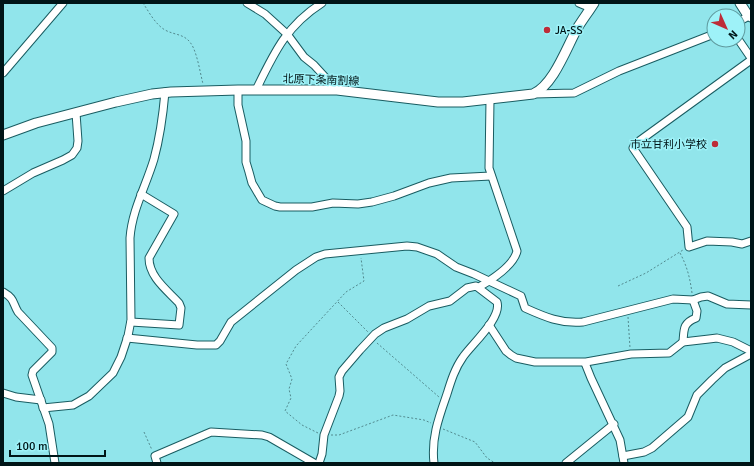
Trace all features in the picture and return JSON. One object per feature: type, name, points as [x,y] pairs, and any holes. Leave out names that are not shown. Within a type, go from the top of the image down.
[{"type":"main road","points":[[740,3],[750,16]]},
{"type":"main road","points":[[533,94],[540,91],[545,85],[578,27],[592,6]]},
{"type":"main road","name":"北原下条南割線","points":[[3,135],[36,123],[165,92],[337,90],[438,102],[490,100],[533,94]]},
{"type":"street","points":[[4,69],[63,3]]},
{"type":"street","points":[[247,3],[266,14],[287,34],[304,57],[314,65],[337,90]]},
{"type":"street","points":[[256,90],[275,51],[287,34],[295,24],[322,3]]},
{"type":"street","points":[[579,3],[592,6]]},
{"type":"street","points":[[533,94],[574,93],[619,71],[706,37]]},
{"type":"street","points":[[744,48],[751,59],[634,144],[633,148],[687,227],[689,246],[706,241],[742,244],[751,241]]},
{"type":"street","points":[[238,90],[239,116],[246,141],[246,162],[248,172],[252,183],[262,200],[275,206],[312,207],[333,203],[358,204],[394,196],[430,183],[451,178],[491,176]]},
{"type":"street","points":[[43,408],[73,405],[89,396],[113,373],[121,357],[131,322],[131,226],[154,158],[165,92]]},
{"type":"street","points":[[319,463],[322,454],[324,435],[339,396],[339,377],[342,371],[372,337],[384,328],[407,319],[428,306],[450,301],[470,287],[478,287],[489,281],[515,258],[517,251],[491,176],[490,100]]},
{"type":"street","points":[[3,191],[33,173],[72,155],[78,141],[76,113]]},
{"type":"street","points":[[131,322],[179,325],[181,308],[179,303],[152,274],[149,266],[149,258],[174,214],[141,194]]},
{"type":"street","points":[[127,338],[197,345],[216,345],[231,322],[296,270],[316,257],[325,254],[407,246],[417,247],[437,254],[456,267],[521,296],[525,308],[549,319],[569,322],[583,322],[673,299],[693,300],[708,296],[727,304],[751,305]]},
{"type":"street","points":[[434,463],[436,426],[458,365],[463,356],[489,325],[498,310],[497,302],[478,287]]},
{"type":"street","points":[[3,292],[14,301],[15,308],[18,312],[52,348],[52,352],[33,371],[32,375],[49,424],[56,463]]},
{"type":"street","points":[[683,342],[686,324],[688,321],[696,318],[697,311],[693,300]]},
{"type":"street","points":[[489,325],[506,351],[516,358],[535,362],[585,362],[631,354],[669,353],[683,342],[717,338],[733,342],[751,352],[725,368],[712,380],[697,395],[688,417],[652,448],[624,460],[620,440],[614,424],[591,378],[585,362]]},
{"type":"street","points":[[3,393],[16,397],[41,400]]},
{"type":"street","points":[[566,463],[614,424]]},
{"type":"street","points":[[156,460],[206,434],[219,431],[262,434],[268,436],[314,463]]},
{"type":"path","points":[[143,3],[157,23],[165,30],[183,36],[191,44],[205,91]]},
{"type":"path","points":[[618,286],[646,274],[689,246]]},
{"type":"path","points":[[361,250],[364,281],[346,292],[296,346],[286,364],[292,379],[289,389],[291,398],[285,411],[314,432],[324,435],[339,435],[393,415],[424,420],[475,442],[487,458],[495,463]]},
{"type":"path","points":[[680,252],[690,275],[693,300]]},
{"type":"path","points":[[338,302],[372,337],[444,401]]},
{"type":"path","points":[[627,311],[631,354]]},
{"type":"path","points":[[144,432],[156,460]]},
{"type":"place","name":"JA-SS","points":[[547,30]]},
{"type":"place","name":"市立甘利小学校","points":[[715,144]]}]
